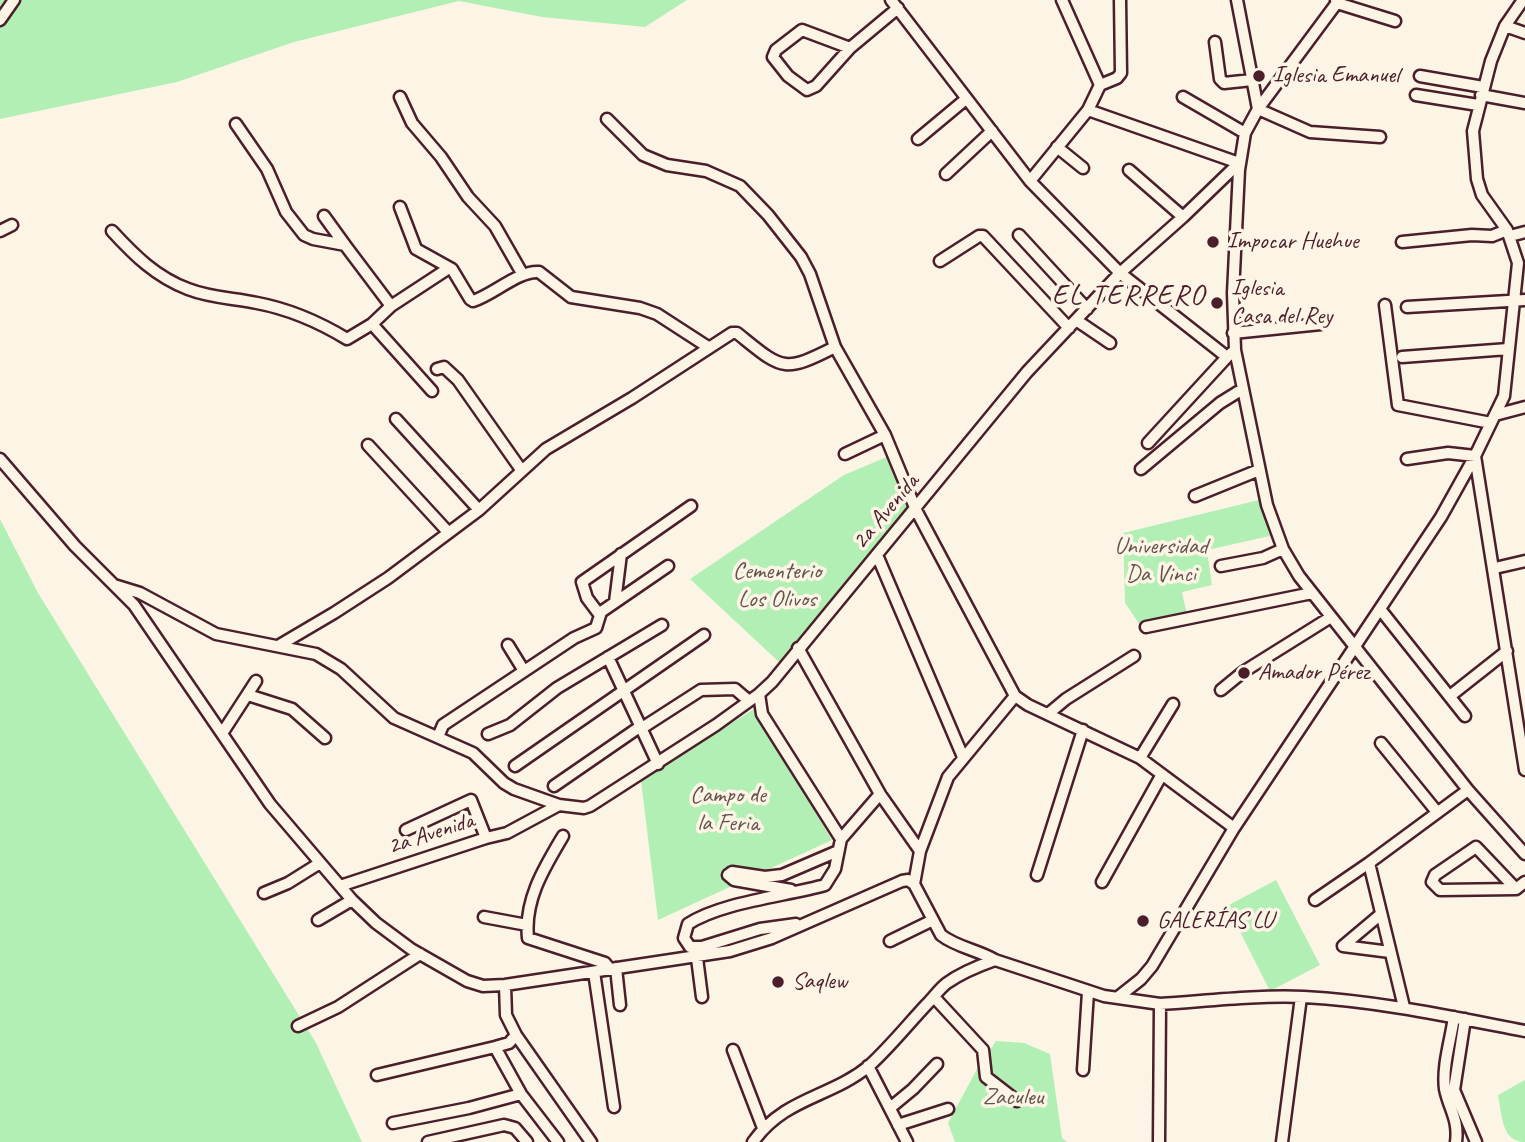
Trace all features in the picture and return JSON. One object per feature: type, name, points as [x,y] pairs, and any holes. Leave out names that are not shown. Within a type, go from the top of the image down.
[{"type":"street","points":[[0,20],[15,0]]},
{"type":"street","points":[[1062,0],[1100,85]]},
{"type":"street","points":[[1030,181],[1088,110],[1100,85],[1117,78],[1121,73],[1120,0]]},
{"type":"street","points":[[1237,0],[1258,109]]},
{"type":"street","points":[[1117,998],[1141,979],[1152,966],[1234,828],[1441,517],[1504,396],[1508,349],[1520,300],[1521,263],[1509,233],[1482,195],[1477,180],[1473,131],[1480,95],[1505,26],[1523,0]]},
{"type":"street","points":[[1395,21],[1337,1],[1258,109],[1245,133],[1239,163],[1231,353],[1267,505],[1283,549],[1312,593],[1468,790],[1525,855]]},
{"type":"street","points":[[850,47],[802,30],[776,50],[773,57],[788,76],[811,90],[850,47],[895,4],[1030,181],[1120,273],[1231,353]]},
{"type":"street","points":[[1505,26],[1525,33]]},
{"type":"street","points":[[1215,42],[1220,79],[1224,83],[1252,80]]},
{"type":"street","points":[[1420,76],[1480,95],[1525,103]]},
{"type":"street","points":[[1416,95],[1480,95]]},
{"type":"street","points":[[400,97],[412,123],[441,157],[468,197],[495,226],[523,275]]},
{"type":"street","points":[[1182,97],[1245,133]]},
{"type":"street","points":[[918,139],[966,99]]},
{"type":"street","points":[[1258,109],[1310,132],[1380,137]]},
{"type":"street","points":[[1088,110],[1239,163]]},
{"type":"street","points":[[607,119],[643,155],[667,164],[706,171],[740,187],[768,215],[802,257],[835,347],[885,435],[916,510],[1015,696],[1140,758],[1234,828]]},
{"type":"street","points":[[236,124],[267,169],[286,212],[304,235],[345,245]]},
{"type":"street","points":[[946,174],[992,131]]},
{"type":"street","points":[[1058,147],[1083,168]]},
{"type":"street","name":"2a Avenida","points":[[340,886],[508,833],[559,805],[584,808],[590,806],[658,764],[759,694],[772,682],[797,648],[916,510],[1027,372],[1120,273],[1184,217],[1239,163]]},
{"type":"street","points":[[1129,170],[1184,217]]},
{"type":"street","points":[[400,206],[416,248],[454,272],[473,301],[523,275],[539,272],[571,297],[640,308],[657,314],[708,347]]},
{"type":"street","points":[[324,216],[390,306]]},
{"type":"street","points":[[0,230],[12,225]]},
{"type":"street","points":[[112,231],[139,261],[187,289],[221,299],[257,303],[302,316],[347,339],[372,324],[390,306],[449,268]]},
{"type":"street","points":[[1402,242],[1525,232]]},
{"type":"street","points":[[1019,235],[1087,309]]},
{"type":"street","points":[[940,261],[983,236],[1069,328]]},
{"type":"street","points":[[1408,307],[1520,300]]},
{"type":"street","points":[[1385,305],[1398,405],[1493,419],[1525,407]]},
{"type":"street","points":[[1076,320],[1110,343]]},
{"type":"street","points":[[372,324],[432,391]]},
{"type":"street","points":[[1233,333],[1321,324]]},
{"type":"street","points":[[278,646],[388,578],[479,510],[546,449],[632,398],[708,347],[737,333],[767,357],[789,364],[802,363],[835,347]]},
{"type":"street","points":[[1402,357],[1508,349]]},
{"type":"street","points":[[1148,443],[1231,353]]},
{"type":"street","points":[[437,369],[444,367],[458,380],[522,471]]},
{"type":"street","points":[[1141,469],[1220,403],[1241,390]]},
{"type":"street","points":[[396,419],[479,510]]},
{"type":"street","points":[[845,454],[885,435]]},
{"type":"street","points":[[368,444],[448,532]]},
{"type":"street","points":[[1407,459],[1448,453],[1475,456]]},
{"type":"street","points":[[1475,456],[1525,770]]},
{"type":"street","points":[[0,459],[65,536],[134,605],[270,804],[352,900],[376,923],[420,954],[467,981],[484,986],[505,985],[730,951],[772,938],[908,880],[914,884],[941,935],[947,939],[982,952],[995,960],[1088,992],[1160,1004],[1301,997],[1404,1007],[1525,1031]]},
{"type":"street","points":[[1195,496],[1259,470]]},
{"type":"street","points":[[599,614],[587,598],[582,582],[691,506]]},
{"type":"street","points":[[1221,566],[1264,558],[1283,549]]},
{"type":"street","points":[[615,602],[621,554]]},
{"type":"street","points":[[877,555],[962,757]]},
{"type":"street","points":[[1494,568],[1525,561]]},
{"type":"street","points":[[438,737],[443,725],[574,638],[596,628],[599,614],[668,566]]},
{"type":"street","points":[[114,585],[140,593],[216,634],[316,654],[341,669],[394,718],[473,753],[514,789],[559,805]]},
{"type":"street","points":[[1146,627],[1312,593]]},
{"type":"street","points":[[1380,609],[1465,716]]},
{"type":"street","points":[[1221,690],[1242,672],[1331,617]]},
{"type":"street","points":[[488,734],[510,725],[557,688],[662,625]]},
{"type":"street","points":[[515,766],[704,635]]},
{"type":"street","points":[[508,645],[524,671]]},
{"type":"street","points":[[797,648],[880,794],[920,850]]},
{"type":"street","points":[[1450,696],[1507,651]]},
{"type":"street","points":[[1048,714],[1066,698],[1134,656]]},
{"type":"street","points":[[608,657],[658,764]]},
{"type":"street","points":[[223,732],[257,681]]},
{"type":"street","points":[[554,786],[701,690],[735,689],[749,701]]},
{"type":"street","points":[[759,694],[762,714],[841,839]]},
{"type":"street","points":[[248,695],[292,709],[325,738]]},
{"type":"street","points":[[914,884],[920,850],[948,777],[1015,696]]},
{"type":"street","points":[[1140,758],[1173,704]]},
{"type":"street","points":[[1038,875],[1083,730]]},
{"type":"street","points":[[1381,744],[1437,813]]},
{"type":"street","points":[[1102,882],[1161,776]]},
{"type":"street","points":[[1314,900],[1468,790]]},
{"type":"street","points":[[814,921],[760,929],[702,947],[694,948],[686,943],[685,931],[688,924],[696,919],[764,898],[825,886],[831,880],[835,869],[841,839],[880,794]]},
{"type":"street","points":[[406,830],[471,800],[486,838]]},
{"type":"street","points":[[563,836],[540,874],[532,897],[527,925],[529,940],[605,963],[613,969],[620,1005]]},
{"type":"street","points":[[1516,890],[1476,847],[1436,875],[1432,882],[1440,890],[1516,890],[1525,882]]},
{"type":"street","points":[[798,891],[734,880],[728,875],[733,872],[765,877],[782,874],[838,851]]},
{"type":"street","points":[[264,893],[288,883],[320,863]]},
{"type":"street","points":[[1369,863],[1404,1007]]},
{"type":"street","points":[[318,920],[352,900]]},
{"type":"street","points":[[1381,914],[1343,946],[1390,952]]},
{"type":"street","points":[[484,917],[527,925]]},
{"type":"street","points":[[890,941],[933,920]]},
{"type":"street","points":[[298,1026],[338,1007],[420,954]]},
{"type":"street","points":[[697,957],[702,997]]},
{"type":"street","points":[[753,1142],[763,1128],[794,1104],[838,1086],[868,1066],[944,985],[972,968],[995,960]]},
{"type":"street","points":[[594,972],[614,1107]]},
{"type":"street","points":[[505,985],[506,1015],[516,1035],[591,1142]]},
{"type":"street","points":[[1083,1070],[1088,992]]},
{"type":"street","points":[[934,997],[983,1050],[986,1077],[1017,1101]]},
{"type":"street","points":[[1282,1142],[1301,997]]},
{"type":"street","points":[[1159,1142],[1160,1004]]},
{"type":"street","points":[[1459,1018],[1445,1082],[1457,1122],[1459,1141]]},
{"type":"street","points":[[1459,1018],[1454,1090],[1476,1142]]},
{"type":"street","points":[[377,1076],[509,1043],[516,1035]]},
{"type":"street","points":[[495,1047],[521,1094],[558,1142]]},
{"type":"street","points":[[733,1050],[763,1128]]},
{"type":"street","points":[[890,1108],[937,1064]]},
{"type":"street","points":[[868,1066],[907,1142]]},
{"type":"street","points":[[393,1123],[469,1108],[521,1094]]},
{"type":"street","points":[[898,1125],[948,1109]]},
{"type":"street","points":[[428,1142],[505,1125],[515,1128],[527,1142]]},
{"type":"green space","points":[[0,0],[687,0],[645,27],[542,17],[459,1],[294,42],[177,82],[0,119]]},
{"type":"green space","name":"Cementerio Los Olivos","points":[[889,456],[910,513],[782,661],[779,662],[690,579],[844,475]]},
{"type":"green space","name":"Universidad Da Vinci","points":[[1259,500],[1270,536],[1207,550],[1212,585],[1182,592],[1187,615],[1140,625],[1125,603],[1123,533]]},
{"type":"green space","points":[[0,519],[38,593],[316,1043],[362,1142],[0,1142]]},
{"type":"green space","name":"Campo de la Feria","points":[[754,709],[832,840],[658,920],[641,781]]},
{"type":"green space","points":[[1276,880],[1320,965],[1270,991],[1227,906]]},
{"type":"green space","name":"Zaculeu","points":[[996,1041],[1024,1043],[1050,1054],[1062,1138],[1067,1142],[955,1142],[948,1123],[977,1069]]},
{"type":"green space","points":[[1525,1080],[1525,1142],[1517,1141],[1507,1132],[1498,1095]]},
{"type":"place","name":"Iglesia Emanuel","points":[[1259,76]]},
{"type":"place","name":"Impocar Huehue","points":[[1213,242]]},
{"type":"place","name":"Iglesia Casa del Rey","points":[[1217,303]]},
{"type":"place","name":"Amador Pérez","points":[[1244,673]]},
{"type":"place","name":"GALERÍAS LU","points":[[1143,921]]},
{"type":"place","name":"Saqlew","points":[[778,982]]},
{"type":"district","name":"EL TERRERO","points":[[1129,297]]}]
